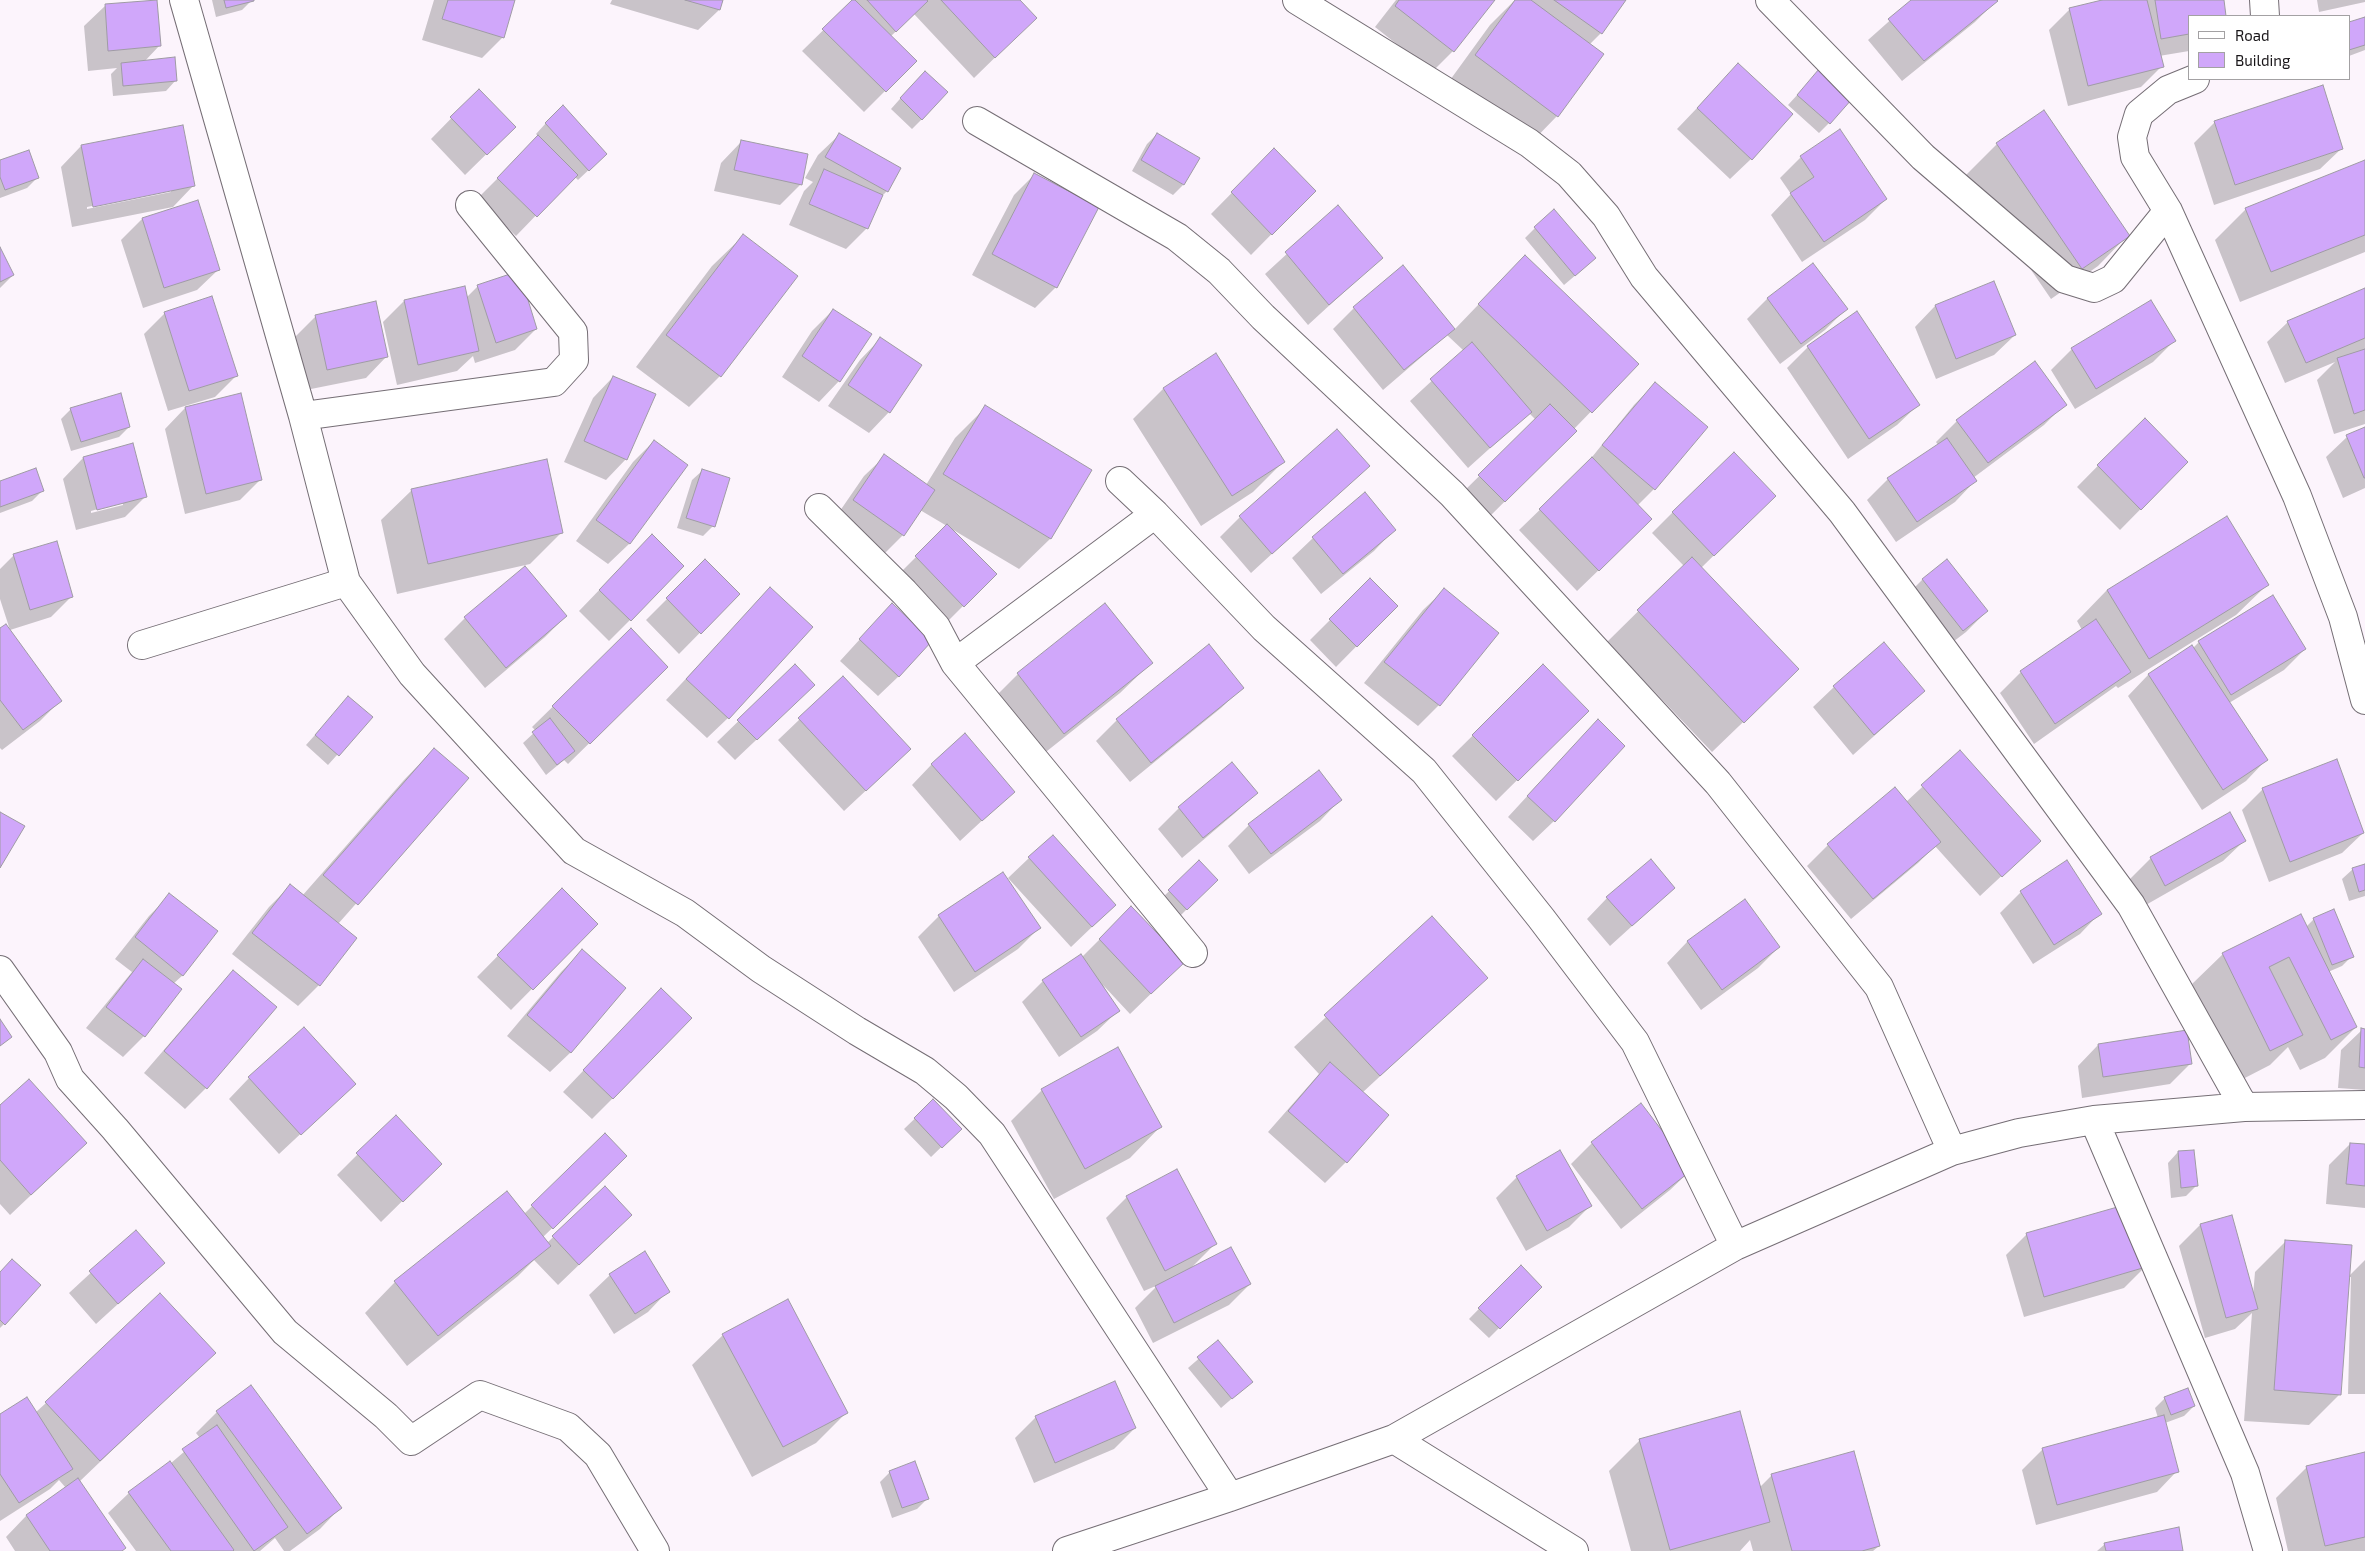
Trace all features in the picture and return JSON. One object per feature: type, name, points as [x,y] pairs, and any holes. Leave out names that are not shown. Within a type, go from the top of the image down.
[{"type":"street","points":[[184,0],[303,416],[346,582],[412,674],[574,851],[685,913],[761,969],[857,1031],[925,1071],[956,1097],[992,1134],[1230,1498]]},
{"type":"street","points":[[1297,0],[1529,143],[1569,174],[1606,216],[1644,277],[1842,512],[2131,905],[2244,1107]]},
{"type":"street","points":[[1770,0],[1923,157],[2065,279],[2094,288],[2113,279],[2168,211]]},
{"type":"street","points":[[2264,0],[2265,15]]},
{"type":"street","points":[[2193,80],[2168,90],[2139,114],[2132,137],[2135,157],[2168,211],[2297,496],[2343,617],[2365,700]]},
{"type":"street","points":[[977,121],[1177,237],[1219,271],[1263,317],[1459,501],[1718,783],[1879,987],[1952,1151]]},
{"type":"street","points":[[303,416],[554,382],[574,360],[573,332],[470,205]]},
{"type":"street","points":[[1120,481],[1155,514],[1264,628],[1424,771],[1541,918],[1635,1042],[1735,1246]]},
{"type":"street","points":[[819,508],[904,592],[936,627],[955,663],[1193,953]]},
{"type":"street","points":[[955,663],[1155,514]]},
{"type":"street","points":[[142,645],[346,582]]},
{"type":"street","points":[[0,970],[58,1052],[70,1079],[115,1129],[284,1332],[386,1416],[411,1441],[480,1395],[568,1427],[598,1455],[655,1551]]},
{"type":"street","points":[[1067,1551],[1230,1498],[1394,1439],[1735,1246],[1952,1151],[2019,1133],[2094,1120],[2244,1107],[2365,1105]]},
{"type":"street","points":[[2094,1120],[2245,1473],[2268,1551]]},
{"type":"street","points":[[1394,1439],[1574,1551]]},
{"type":"building","points":[[157,0],[161,46],[108,51],[105,4]]},
{"type":"building","points":[[224,0],[254,0],[254,1],[226,8]]},
{"type":"building","points":[[448,0],[515,0],[504,38],[442,19]]},
{"type":"building","points":[[685,0],[723,0],[720,10]]},
{"type":"building","points":[[852,0],[855,0],[917,61],[886,92],[822,29]]},
{"type":"building","points":[[867,0],[927,0],[928,1],[896,32]]},
{"type":"building","points":[[941,0],[1020,0],[1037,18],[995,58]]},
{"type":"building","points":[[1399,0],[1495,0],[1454,52],[1395,6]]},
{"type":"building","points":[[1515,0],[1531,0],[1604,54],[1558,117],[1475,55]]},
{"type":"building","points":[[1554,0],[1626,0],[1602,34]]},
{"type":"building","points":[[1911,0],[1998,1],[1924,61],[1888,19]]},
{"type":"building","points":[[2102,0],[2147,0],[2164,67],[2088,86],[2069,8]]},
{"type":"building","points":[[2155,0],[2224,0],[2226,15],[2188,15],[2188,34],[2161,39]]},
{"type":"building","points":[[2365,17],[2365,45],[2350,50],[2350,22]]},
{"type":"building","points":[[175,57],[177,81],[123,86],[121,63]]},
{"type":"building","points":[[1738,63],[1793,114],[1752,160],[1697,108]]},
{"type":"building","points":[[1819,69],[1852,99],[1830,124],[1797,95]]},
{"type":"building","points":[[925,71],[948,92],[922,120],[900,98]]},
{"type":"building","points":[[2323,85],[2343,149],[2235,185],[2214,121]]},
{"type":"building","points":[[479,89],[516,127],[487,155],[450,117]]},
{"type":"building","points":[[563,105],[607,154],[589,171],[545,123]]},
{"type":"building","points":[[2044,110],[2130,236],[2082,269],[1996,143]]},
{"type":"building","points":[[183,125],[195,186],[93,207],[81,145]]},
{"type":"building","points":[[1840,129],[1887,199],[1824,242],[1790,193],[1814,177],[1800,156]]},
{"type":"building","points":[[839,133],[901,168],[888,192],[825,157]]},
{"type":"building","points":[[1157,133],[1200,158],[1184,185],[1141,160]]},
{"type":"building","points":[[538,135],[578,175],[537,217],[497,178]]},
{"type":"building","points":[[741,140],[808,154],[802,185],[734,170]]},
{"type":"building","points":[[1274,148],[1316,191],[1272,235],[1231,192]]},
{"type":"building","points":[[29,150],[39,178],[5,190],[0,177],[0,160]]},
{"type":"building","points":[[2365,160],[2365,235],[2271,272],[2245,208]]},
{"type":"building","points":[[824,169],[883,195],[868,229],[809,204]]},
{"type":"building","points":[[1034,173],[1099,207],[1057,288],[992,254]]},
{"type":"building","points":[[198,200],[220,270],[164,288],[142,218]]},
{"type":"building","points":[[1338,205],[1383,258],[1329,305],[1285,252]]},
{"type":"building","points":[[1554,209],[1596,258],[1575,276],[1534,227]]},
{"type":"building","points":[[743,234],[798,276],[721,377],[666,335]]},
{"type":"building","points":[[0,247],[14,275],[0,282]]},
{"type":"building","points":[[1525,255],[1639,364],[1592,413],[1478,304]]},
{"type":"building","points":[[1813,263],[1848,309],[1801,344],[1767,298]]},
{"type":"building","points":[[1403,265],[1455,329],[1404,370],[1353,307]]},
{"type":"building","points":[[519,271],[537,329],[496,343],[477,285]]},
{"type":"building","points":[[1994,281],[2016,335],[1956,359],[1935,305]]},
{"type":"building","points":[[465,286],[479,351],[418,365],[404,300]]},
{"type":"building","points":[[2365,288],[2365,338],[2306,363],[2287,321]]},
{"type":"building","points":[[212,296],[238,376],[189,391],[164,312]]},
{"type":"building","points":[[2151,300],[2176,341],[2096,389],[2071,348]]},
{"type":"building","points":[[376,301],[388,357],[327,370],[315,315]]},
{"type":"building","points":[[833,309],[872,334],[840,382],[802,356]]},
{"type":"building","points":[[1857,311],[1920,405],[1869,439],[1807,346]]},
{"type":"building","points":[[880,337],[922,365],[890,413],[848,385]]},
{"type":"building","points":[[1472,342],[1532,412],[1490,448],[1430,379]]},
{"type":"building","points":[[2365,349],[2365,410],[2354,414],[2337,358]]},
{"type":"building","points":[[1216,353],[1285,462],[1232,496],[1163,388]]},
{"type":"building","points":[[2035,361],[2067,405],[1988,463],[1956,420]]},
{"type":"building","points":[[613,376],[656,394],[627,460],[584,441]]},
{"type":"building","points":[[1655,382],[1708,427],[1655,490],[1602,445]]},
{"type":"building","points":[[121,393],[130,427],[81,442],[70,408]]},
{"type":"building","points":[[241,393],[262,480],[206,494],[185,407]]},
{"type":"building","points":[[1550,404],[1577,431],[1505,502],[1478,475]]},
{"type":"building","points":[[985,405],[1092,470],[1051,539],[943,474]]},
{"type":"building","points":[[2145,418],[2188,462],[2141,510],[2097,465]]},
{"type":"building","points":[[2365,427],[2365,478],[2364,478],[2346,435]]},
{"type":"building","points":[[1337,429],[1370,466],[1272,554],[1239,516]]},
{"type":"building","points":[[1947,438],[1977,481],[1917,522],[1887,478]]},
{"type":"building","points":[[654,440],[688,465],[630,544],[596,520]]},
{"type":"building","points":[[133,443],[147,497],[97,510],[83,457]]},
{"type":"building","points":[[1734,452],[1776,496],[1714,556],[1672,512]]},
{"type":"building","points":[[884,454],[935,490],[904,536],[853,500]]},
{"type":"building","points":[[1592,457],[1652,519],[1599,571],[1539,509]]},
{"type":"building","points":[[547,459],[563,533],[428,564],[411,489]]},
{"type":"building","points":[[36,468],[44,491],[0,507],[0,481]]},
{"type":"building","points":[[702,469],[730,478],[715,527],[686,518]]},
{"type":"building","points":[[1365,492],[1396,530],[1343,574],[1312,537]]},
{"type":"building","points":[[2227,516],[2269,585],[2149,659],[2107,590]]},
{"type":"building","points":[[947,524],[997,574],[964,607],[915,556]]},
{"type":"building","points":[[652,534],[684,566],[631,621],[599,590]]},
{"type":"building","points":[[57,541],[73,597],[30,610],[13,554]]},
{"type":"building","points":[[1692,557],[1799,669],[1744,723],[1637,610]]},
{"type":"building","points":[[705,559],[740,594],[701,634],[666,598]]},
{"type":"building","points":[[1947,559],[1988,611],[1963,631],[1922,579]]},
{"type":"building","points":[[525,566],[567,616],[506,668],[464,617]]},
{"type":"building","points":[[1370,578],[1398,606],[1357,647],[1329,619]]},
{"type":"building","points":[[770,587],[813,627],[729,719],[686,679]]},
{"type":"building","points":[[1444,588],[1499,633],[1440,706],[1384,662]]},
{"type":"building","points":[[2273,595],[2306,649],[2231,695],[2198,641]]},
{"type":"building","points":[[892,603],[932,641],[899,677],[859,639]]},
{"type":"building","points":[[1105,603],[1153,663],[1064,734],[1017,673]]},
{"type":"building","points":[[2096,619],[2131,672],[2055,724],[2020,671]]},
{"type":"building","points":[[6,624],[62,701],[23,730],[0,700],[0,628]]},
{"type":"building","points":[[631,628],[668,667],[590,744],[552,706]]},
{"type":"building","points":[[1884,642],[1925,691],[1874,735],[1833,686]]},
{"type":"building","points":[[1209,644],[1244,688],[1151,763],[1116,719]]},
{"type":"building","points":[[2192,645],[2268,760],[2223,790],[2148,674]]},
{"type":"building","points":[[795,664],[815,685],[757,740],[737,720]]},
{"type":"building","points":[[1543,664],[1589,711],[1518,781],[1472,735]]},
{"type":"building","points":[[843,676],[911,749],[866,791],[798,718]]},
{"type":"building","points":[[348,696],[373,717],[339,756],[315,735]]},
{"type":"building","points":[[550,718],[575,751],[557,765],[532,732]]},
{"type":"building","points":[[1598,719],[1625,746],[1555,822],[1527,796]]},
{"type":"building","points":[[965,733],[1015,792],[982,821],[931,764]]},
{"type":"building","points":[[434,748],[469,778],[358,905],[323,875]]},
{"type":"building","points":[[1960,750],[2041,841],[2002,877],[1921,785]]},
{"type":"building","points":[[2337,759],[2364,833],[2290,862],[2262,788]]},
{"type":"building","points":[[1232,762],[1258,793],[1203,838],[1178,807]]},
{"type":"building","points":[[1319,770],[1342,800],[1271,854],[1248,824]]},
{"type":"building","points":[[1895,787],[1941,842],[1873,899],[1827,844]]},
{"type":"building","points":[[0,812],[25,826],[0,868]]},
{"type":"building","points":[[2230,812],[2246,841],[2165,886],[2150,857]]},
{"type":"building","points":[[1053,835],[1116,905],[1092,927],[1028,857]]},
{"type":"building","points":[[1651,859],[1675,888],[1632,926],[1606,897]]},
{"type":"building","points":[[1199,860],[1218,880],[1187,910],[1168,890]]},
{"type":"building","points":[[2067,860],[2102,914],[2054,945],[2020,891]]},
{"type":"building","points":[[2365,864],[2365,890],[2359,892],[2352,868]]},
{"type":"building","points":[[1003,872],[1041,928],[975,972],[938,915]]},
{"type":"building","points":[[290,884],[357,938],[320,986],[252,933]]},
{"type":"building","points":[[562,888],[598,924],[533,990],[497,955]]},
{"type":"building","points":[[169,893],[218,931],[183,976],[135,937]]},
{"type":"building","points":[[1745,899],[1780,947],[1722,990],[1687,941]]},
{"type":"building","points":[[1131,906],[1185,962],[1151,994],[1099,939]]},
{"type":"building","points":[[2334,909],[2354,957],[2332,965],[2313,918]]},
{"type":"building","points":[[2301,914],[2357,1027],[2331,1040],[2289,957],[2269,967],[2303,1035],[2270,1051],[2222,953]]},
{"type":"building","points":[[1432,916],[1488,978],[1380,1076],[1324,1015]]},
{"type":"building","points":[[582,949],[626,988],[571,1053],[527,1015]]},
{"type":"building","points":[[1081,954],[1120,1011],[1081,1037],[1042,980]]},
{"type":"building","points":[[143,959],[182,989],[145,1037],[106,1007]]},
{"type":"building","points":[[233,970],[277,1007],[207,1089],[164,1051]]},
{"type":"building","points":[[661,988],[692,1018],[613,1099],[583,1070]]},
{"type":"building","points":[[0,1019],[12,1037],[0,1046]]},
{"type":"building","points":[[304,1027],[356,1084],[301,1135],[248,1077]]},
{"type":"building","points":[[2361,1028],[2365,1029],[2365,1068],[2359,1067]]},
{"type":"building","points":[[2187,1030],[2192,1064],[2103,1077],[2098,1044]]},
{"type":"building","points":[[1118,1047],[1162,1127],[1085,1169],[1041,1089]]},
{"type":"building","points":[[1330,1062],[1389,1115],[1347,1163],[1288,1111]]},
{"type":"building","points":[[29,1079],[87,1143],[31,1195],[0,1160],[0,1105]]},
{"type":"building","points":[[933,1099],[962,1129],[942,1148],[914,1118]]},
{"type":"building","points":[[1641,1103],[1692,1170],[1642,1209],[1591,1142]]},
{"type":"building","points":[[396,1115],[442,1164],[403,1202],[356,1153]]},
{"type":"building","points":[[605,1133],[627,1156],[553,1229],[531,1205]]},
{"type":"building","points":[[2350,1143],[2365,1144],[2365,1186],[2346,1184]]},
{"type":"building","points":[[1560,1150],[1592,1206],[1547,1231],[1516,1176]]},
{"type":"building","points":[[2194,1150],[2198,1186],[2181,1188],[2178,1151]]},
{"type":"building","points":[[1177,1169],[1217,1244],[1165,1271],[1126,1196]]},
{"type":"building","points":[[605,1186],[632,1215],[579,1265],[552,1236]]},
{"type":"building","points":[[507,1191],[551,1246],[438,1336],[394,1281]]},
{"type":"building","points":[[2128,1204],[2146,1267],[2044,1297],[2026,1233]]},
{"type":"building","points":[[2232,1215],[2258,1309],[2226,1318],[2200,1224]]},
{"type":"building","points":[[136,1230],[165,1263],[118,1304],[89,1271]]},
{"type":"building","points":[[2285,1240],[2352,1245],[2341,1395],[2274,1390]]},
{"type":"building","points":[[1231,1247],[1251,1284],[1174,1323],[1155,1286]]},
{"type":"building","points":[[645,1251],[670,1292],[635,1314],[609,1274]]},
{"type":"building","points":[[12,1259],[41,1285],[5,1325],[0,1320],[0,1272]]},
{"type":"building","points":[[1521,1265],[1542,1287],[1500,1329],[1478,1308]]},
{"type":"building","points":[[160,1293],[216,1353],[100,1461],[45,1402]]},
{"type":"building","points":[[788,1299],[848,1413],[783,1447],[722,1334]]},
{"type":"building","points":[[1218,1340],[1253,1382],[1232,1399],[1197,1357]]},
{"type":"building","points":[[1115,1381],[1136,1428],[1055,1463],[1035,1416]]},
{"type":"building","points":[[251,1385],[342,1508],[307,1534],[216,1411]]},
{"type":"building","points":[[2188,1388],[2195,1406],[2171,1415],[2164,1397]]},
{"type":"building","points":[[27,1397],[73,1469],[19,1503],[0,1474],[0,1414]]},
{"type":"building","points":[[1740,1411],[1770,1522],[1670,1550],[1639,1439]]},
{"type":"building","points":[[2164,1415],[2179,1472],[2057,1505],[2042,1448]]},
{"type":"building","points":[[217,1425],[288,1527],[254,1551],[182,1449]]},
{"type":"building","points":[[1854,1451],[1880,1546],[1862,1551],[1792,1551],[1771,1474]]},
{"type":"building","points":[[2365,1452],[2365,1537],[2325,1546],[2306,1466]]},
{"type":"building","points":[[170,1461],[233,1551],[171,1551],[128,1492]]},
{"type":"building","points":[[915,1461],[929,1499],[902,1508],[889,1471]]},
{"type":"building","points":[[78,1478],[126,1548],[122,1551],[50,1551],[26,1515]]},
{"type":"building","points":[[2179,1527],[2183,1551],[2106,1551],[2104,1543]]}]
